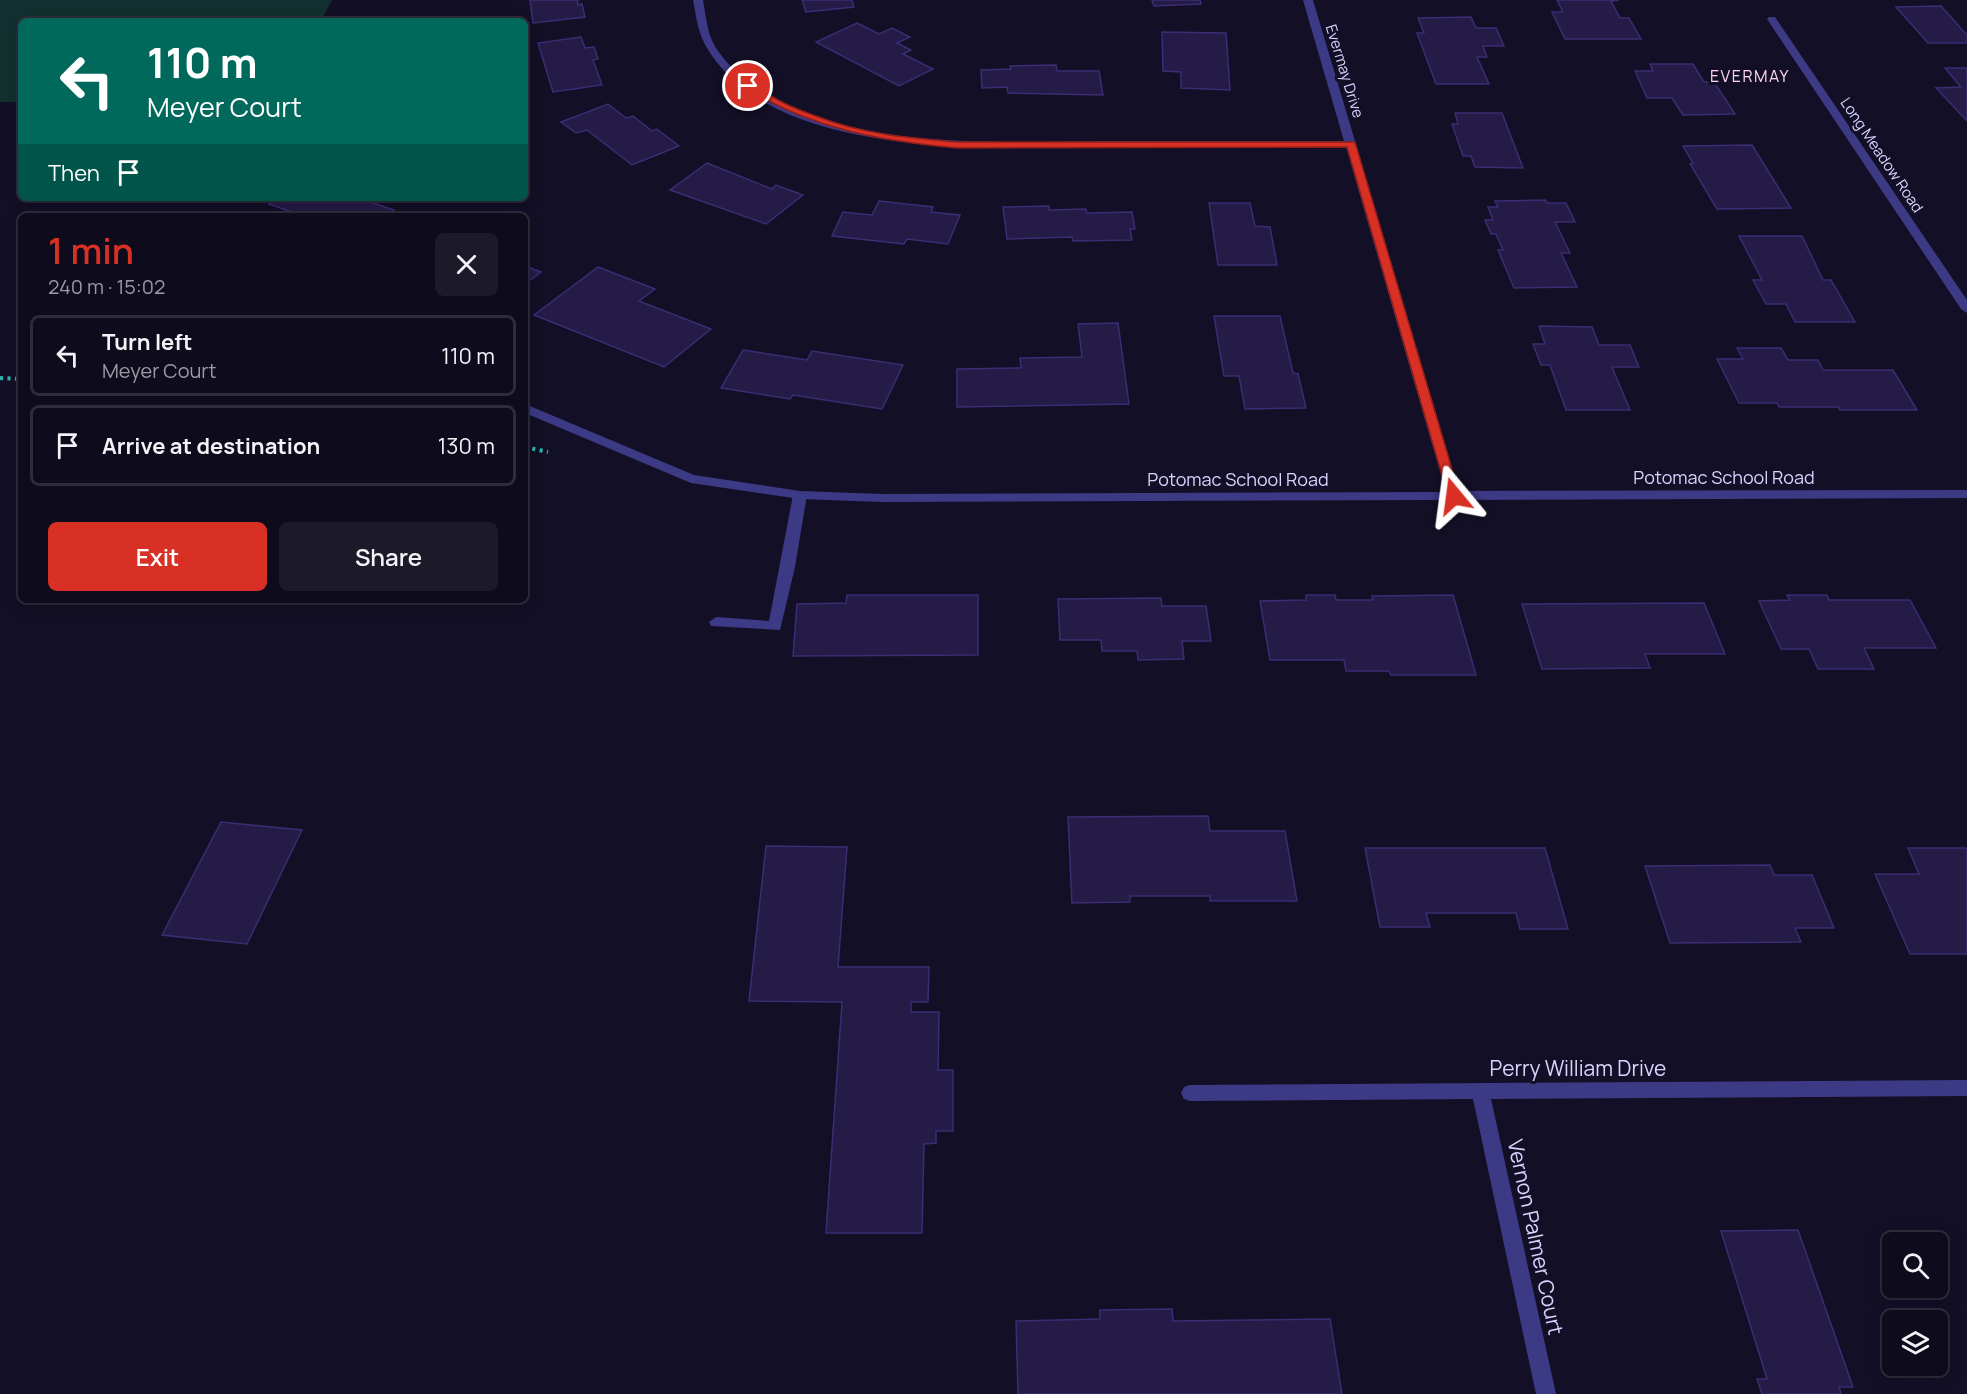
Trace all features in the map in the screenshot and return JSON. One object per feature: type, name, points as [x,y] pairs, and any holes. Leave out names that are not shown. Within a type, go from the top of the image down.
[{"type":"street","points":[[698,0],[705,33],[711,47],[726,68],[748,86],[779,105],[816,120],[855,131],[904,140],[958,145],[1351,144]]},
{"type":"street","name":"Evermay Drive","points":[[1308,0],[1454,496]]},
{"type":"street","name":"Long Meadow Road","points":[[1772,19],[1967,309]]},
{"type":"street","name":"Potomac School Road","points":[[528,409],[691,479],[800,495],[882,498],[1967,494]]},
{"type":"street","points":[[716,622],[775,626],[800,495]]},
{"type":"street","name":"Perry William Drive","points":[[1190,1093],[1967,1088]]},
{"type":"street","name":"Vernon Palmer Court","points":[[1480,1091],[1546,1394]]},
{"type":"path","points":[[0,378],[18,379]]},
{"type":"path","points":[[528,448],[555,453]]},
{"type":"green space","points":[[0,0],[332,0],[323,18],[18,18],[18,102],[0,102]]},
{"type":"building","points":[[530,0],[577,0],[578,5],[582,4],[585,17],[533,23]]},
{"type":"building","points":[[802,0],[852,0],[854,7],[806,12]]},
{"type":"building","points":[[1152,0],[1200,0],[1201,4],[1154,6]]},
{"type":"building","points":[[1557,0],[1619,0],[1611,1],[1620,18],[1629,18],[1641,39],[1565,39],[1552,12],[1563,12]]},
{"type":"building","points":[[1941,6],[1967,35],[1967,43],[1928,43],[1896,7]]},
{"type":"building","points":[[1471,17],[1476,28],[1496,28],[1504,46],[1483,46],[1487,57],[1477,57],[1489,84],[1436,84],[1417,33],[1424,33],[1418,18]]},
{"type":"building","points":[[857,23],[879,34],[892,28],[910,37],[897,43],[911,50],[903,54],[933,69],[899,86],[816,42]]},
{"type":"building","points":[[1162,32],[1226,33],[1230,90],[1181,88],[1181,72],[1163,71]]},
{"type":"building","points":[[581,37],[585,48],[594,47],[598,59],[593,60],[602,85],[553,92],[538,43]]},
{"type":"building","points":[[1650,64],[1693,64],[1704,82],[1714,82],[1735,114],[1683,115],[1672,98],[1647,98],[1635,71],[1653,71]]},
{"type":"building","points":[[1056,65],[1057,71],[1099,71],[1103,95],[1008,93],[1007,87],[982,88],[981,70],[1011,69],[1010,66]]},
{"type":"building","points":[[1945,68],[1967,68],[1967,121],[1936,88],[1961,87]]},
{"type":"building","points":[[608,104],[626,118],[633,116],[652,131],[657,129],[679,146],[632,165],[587,130],[576,133],[561,122]]},
{"type":"building","points":[[1455,113],[1502,113],[1523,168],[1475,167],[1471,156],[1463,156],[1452,124],[1458,124]]},
{"type":"building","points":[[1752,145],[1791,208],[1717,209],[1690,164],[1693,163],[1683,146]]},
{"type":"building","points":[[707,163],[772,189],[776,185],[803,195],[766,224],[670,190]]},
{"type":"building","points":[[1545,200],[1547,203],[1566,203],[1575,222],[1555,222],[1570,253],[1561,253],[1577,287],[1514,288],[1498,250],[1503,250],[1496,234],[1491,234],[1485,220],[1493,220],[1488,207],[1498,207],[1495,201]]},
{"type":"building","points":[[272,201],[368,201],[394,210],[390,213],[294,213],[269,204]]},
{"type":"building","points":[[879,201],[933,207],[931,212],[960,215],[948,244],[907,239],[904,244],[832,236],[843,212],[872,215]]},
{"type":"building","points":[[1209,203],[1250,203],[1255,226],[1270,227],[1277,265],[1218,265]]},
{"type":"building","points":[[1049,206],[1049,210],[1086,209],[1087,213],[1132,212],[1135,229],[1130,229],[1132,240],[1073,241],[1072,237],[1007,239],[1003,207]]},
{"type":"building","points":[[1739,236],[1802,236],[1823,280],[1831,280],[1855,322],[1795,322],[1786,304],[1766,304],[1753,280],[1762,280]]},
{"type":"building","points":[[528,267],[541,272],[528,282]]},
{"type":"building","points":[[598,267],[655,289],[639,301],[711,329],[664,367],[534,315]]},
{"type":"building","points":[[1214,316],[1280,316],[1293,373],[1298,374],[1306,408],[1245,409],[1239,376],[1224,376]]},
{"type":"building","points":[[1118,323],[1129,404],[957,407],[957,369],[1021,368],[1020,358],[1082,357],[1078,324]]},
{"type":"building","points":[[1539,326],[1592,327],[1599,345],[1630,345],[1639,367],[1612,367],[1630,410],[1566,410],[1550,365],[1541,365],[1533,344],[1545,344]]},
{"type":"building","points":[[1737,348],[1781,348],[1788,360],[1818,360],[1823,370],[1893,370],[1917,410],[1840,410],[1838,407],[1779,407],[1777,403],[1739,403],[1717,359],[1743,359]]},
{"type":"building","points":[[743,350],[807,360],[812,351],[903,365],[882,409],[793,395],[790,399],[721,388]]},
{"type":"building","points":[[847,595],[978,595],[978,655],[793,656],[797,604],[846,603]]},
{"type":"building","points":[[1306,595],[1335,595],[1336,600],[1373,600],[1372,596],[1453,595],[1476,675],[1391,675],[1389,671],[1346,671],[1344,660],[1270,660],[1260,601],[1306,600]]},
{"type":"building","points":[[1787,595],[1827,595],[1829,600],[1910,600],[1936,648],[1864,648],[1874,669],[1818,669],[1809,649],[1781,649],[1759,601],[1790,600]]},
{"type":"building","points":[[1161,598],[1162,606],[1206,606],[1211,641],[1182,641],[1184,659],[1138,660],[1137,651],[1102,651],[1101,640],[1060,640],[1058,599]]},
{"type":"building","points":[[1704,603],[1725,654],[1645,654],[1650,668],[1542,669],[1522,604]]},
{"type":"building","points":[[1208,816],[1210,831],[1285,831],[1297,901],[1210,901],[1210,896],[1130,896],[1130,902],[1072,903],[1068,817]]},
{"type":"building","points":[[221,822],[302,830],[247,944],[162,935]]},
{"type":"building","points":[[766,846],[847,847],[838,967],[929,967],[928,1002],[911,1002],[911,1012],[939,1012],[938,1070],[953,1070],[953,1131],[936,1131],[936,1143],[924,1144],[922,1233],[826,1233],[842,1002],[749,1001]]},
{"type":"building","points":[[1365,848],[1545,848],[1568,929],[1520,929],[1516,913],[1426,913],[1430,927],[1380,927]]},
{"type":"building","points":[[1908,848],[1967,848],[1967,954],[1910,954],[1875,874],[1919,874]]},
{"type":"building","points":[[1770,865],[1774,875],[1812,875],[1834,928],[1795,928],[1801,942],[1670,943],[1645,866]]},
{"type":"building","points":[[1798,1230],[1853,1387],[1839,1387],[1841,1394],[1762,1394],[1757,1379],[1767,1379],[1721,1231]]},
{"type":"building","points":[[1172,1309],[1173,1321],[1330,1319],[1342,1394],[1018,1394],[1016,1321],[1100,1319],[1100,1310]]},
{"type":"district","name":"EVERMAY","points":[[1750,76]]},
{"type":"route","points":[[748,86],[779,105],[816,120],[855,131],[904,140],[958,145],[1351,144],[1454,496]]}]
